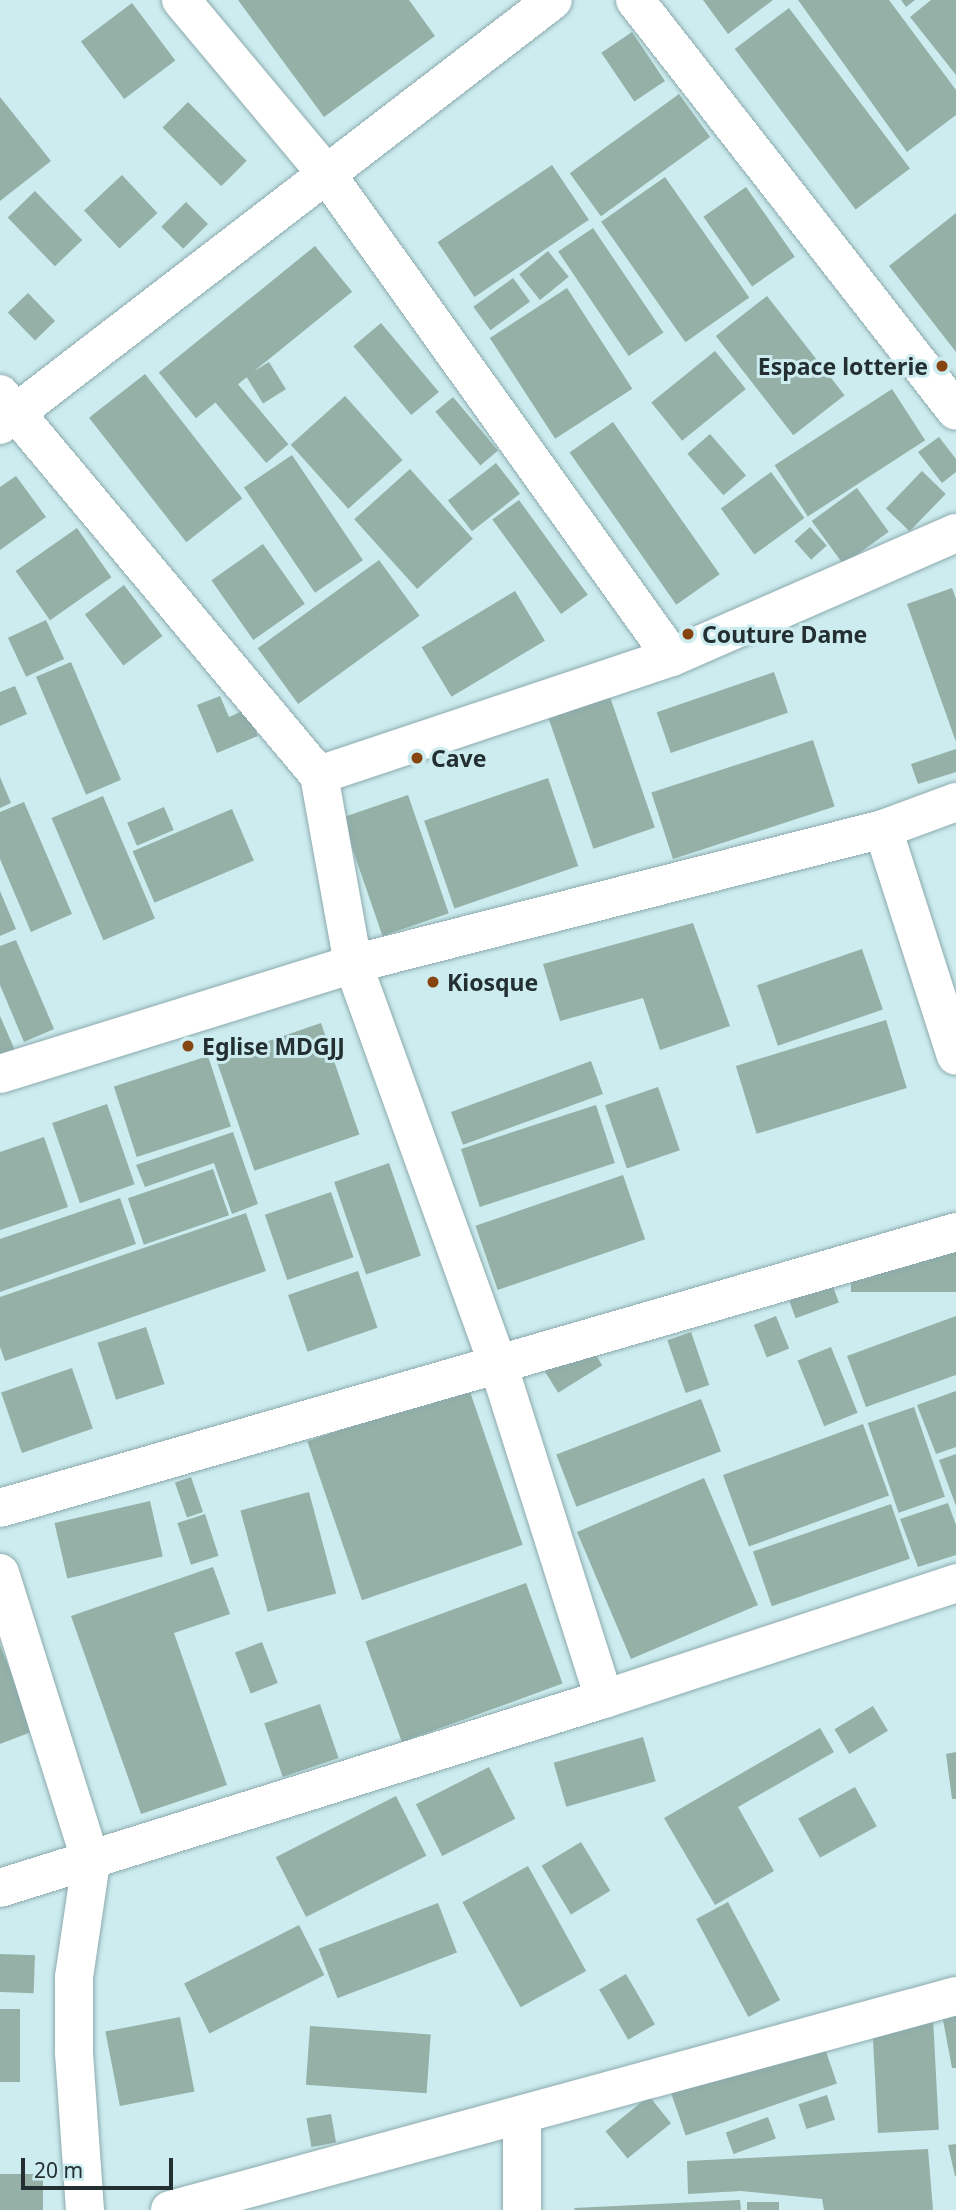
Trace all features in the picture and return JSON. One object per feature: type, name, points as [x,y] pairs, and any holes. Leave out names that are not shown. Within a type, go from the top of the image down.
[{"type":"street","points":[[181,0],[326,172],[672,657]]},
{"type":"street","points":[[553,0],[5,411],[319,775],[353,964],[498,1364],[604,1699]]},
{"type":"street","points":[[635,0],[956,411]]},
{"type":"street","points":[[319,775],[672,657],[956,533]]},
{"type":"street","points":[[0,1074],[353,964],[883,829],[956,802]]},
{"type":"street","points":[[883,829],[956,1056]]},
{"type":"street","points":[[0,1508],[956,1232]]},
{"type":"street","points":[[0,1573],[90,1862],[74,1977],[74,2053],[85,2210]]},
{"type":"street","points":[[0,1888],[604,1699],[956,1583]]},
{"type":"street","points":[[170,2210],[956,1996]]},
{"type":"street","points":[[522,2115],[522,2210]]},
{"type":"building","points":[[238,0],[409,0],[435,36],[324,117]]},
{"type":"building","points":[[703,0],[773,0],[728,34]]},
{"type":"building","points":[[798,0],[889,0],[956,90],[956,115],[907,152]]},
{"type":"building","points":[[901,0],[915,0],[906,7]]},
{"type":"building","points":[[931,0],[956,0],[956,75],[910,17]]},
{"type":"building","points":[[132,3],[175,61],[124,99],[81,42]]},
{"type":"building","points":[[789,8],[910,169],[856,209],[735,49]]},
{"type":"building","points":[[632,32],[665,81],[634,102],[601,53]]},
{"type":"building","points":[[679,94],[710,137],[601,216],[570,173]]},
{"type":"building","points":[[0,97],[51,161],[0,201]]},
{"type":"building","points":[[188,102],[247,161],[221,186],[163,127]]},
{"type":"building","points":[[552,165],[589,220],[474,297],[438,242]]},
{"type":"building","points":[[122,175],[157,213],[119,248],[84,210]]},
{"type":"building","points":[[665,177],[749,297],[685,342],[601,222]]},
{"type":"building","points":[[746,187],[795,257],[752,286],[703,217]]},
{"type":"building","points":[[35,191],[82,240],[55,266],[8,217]]},
{"type":"building","points":[[186,202],[208,224],[183,249],[161,227]]},
{"type":"building","points":[[956,213],[956,352],[889,266]]},
{"type":"building","points":[[593,228],[663,332],[629,356],[558,251]]},
{"type":"building","points":[[315,246],[352,292],[196,418],[159,372]]},
{"type":"building","points":[[548,251],[569,277],[540,300],[519,274]]},
{"type":"building","points":[[513,278],[530,301],[490,330],[473,307]]},
{"type":"building","points":[[567,288],[632,389],[555,439],[490,338]]},
{"type":"building","points":[[28,293],[55,321],[35,341],[8,312]]},
{"type":"building","points":[[767,296],[845,395],[793,435],[716,336]]},
{"type":"building","points":[[381,323],[439,392],[411,415],[353,346]]},
{"type":"building","points":[[715,351],[746,389],[682,441],[651,403]]},
{"type":"building","points":[[269,362],[286,389],[263,403],[246,376]]},
{"type":"building","points":[[145,374],[242,499],[186,542],[89,418]]},
{"type":"building","points":[[237,383],[288,444],[266,463],[215,402]]},
{"type":"building","points":[[892,389],[925,440],[808,516],[775,465]]},
{"type":"building","points":[[345,396],[403,460],[348,509],[291,445]]},
{"type":"building","points":[[453,397],[498,451],[480,465],[435,412]]},
{"type":"building","points":[[613,422],[720,574],[676,605],[570,452]]},
{"type":"building","points":[[710,434],[746,476],[723,495],[687,454]]},
{"type":"building","points":[[939,437],[956,459],[956,472],[942,483],[918,452]]},
{"type":"building","points":[[292,455],[363,560],[315,593],[244,487]]},
{"type":"building","points":[[496,463],[520,494],[472,531],[448,501]]},
{"type":"building","points":[[410,469],[473,539],[417,589],[354,519]]},
{"type":"building","points":[[922,471],[946,494],[910,531],[886,508]]},
{"type":"building","points":[[771,472],[805,518],[754,555],[721,508]]},
{"type":"building","points":[[16,476],[46,517],[0,550],[0,487]]},
{"type":"building","points":[[857,488],[889,532],[843,565],[812,521]]},
{"type":"building","points":[[519,500],[588,595],[561,614],[492,519]]},
{"type":"building","points":[[810,527],[827,546],[811,560],[794,541]]},
{"type":"building","points":[[77,528],[111,577],[50,620],[16,571]]},
{"type":"building","points":[[263,544],[305,604],[253,640],[211,580]]},
{"type":"building","points":[[379,560],[420,616],[298,704],[258,648]]},
{"type":"building","points":[[124,585],[163,636],[123,666],[85,614]]},
{"type":"building","points":[[952,588],[956,599],[956,742],[907,604]]},
{"type":"building","points":[[515,591],[545,641],[451,697],[422,647]]},
{"type":"building","points":[[46,620],[64,659],[26,677],[8,638]]},
{"type":"building","points":[[71,662],[121,780],[86,795],[36,677]]},
{"type":"building","points":[[774,672],[788,713],[671,753],[657,712]]},
{"type":"building","points":[[15,686],[27,714],[0,726],[0,692]]},
{"type":"building","points":[[220,696],[229,717],[247,709],[258,736],[217,753],[197,705]]},
{"type":"building","points":[[610,697],[655,827],[593,849],[549,718]]},
{"type":"building","points":[[813,740],[835,807],[673,859],[651,793]]},
{"type":"building","points":[[956,749],[956,772],[918,784],[911,764]]},
{"type":"building","points":[[0,777],[11,803],[0,808]]},
{"type":"building","points":[[548,778],[578,866],[454,909],[424,821]]},
{"type":"building","points":[[408,795],[449,913],[383,936],[342,818]]},
{"type":"building","points":[[103,796],[155,918],[103,940],[51,818]]},
{"type":"building","points":[[24,802],[72,914],[31,932],[0,859],[0,812]]},
{"type":"building","points":[[164,807],[174,830],[137,846],[127,823]]},
{"type":"building","points":[[232,809],[254,861],[154,903],[133,851]]},
{"type":"building","points":[[0,891],[16,929],[0,936]]},
{"type":"building","points":[[693,923],[730,1026],[660,1050],[643,998],[560,1021],[543,964]]},
{"type":"building","points":[[16,940],[54,1029],[24,1042],[0,985],[0,946]]},
{"type":"building","points":[[862,949],[883,1010],[778,1046],[757,985]]},
{"type":"building","points":[[0,1016],[17,1055],[0,1062]]},
{"type":"building","points":[[886,1020],[907,1088],[757,1134],[736,1066]]},
{"type":"building","points":[[321,1023],[359,1135],[254,1171],[216,1059]]},
{"type":"building","points":[[208,1056],[231,1126],[137,1157],[114,1087]]},
{"type":"building","points":[[591,1061],[603,1094],[463,1145],[451,1112]]},
{"type":"building","points":[[658,1087],[680,1150],[627,1169],[605,1105]]},
{"type":"building","points":[[107,1104],[135,1184],[80,1203],[52,1123]]},
{"type":"building","points":[[596,1105],[615,1163],[480,1207],[461,1149]]},
{"type":"building","points":[[233,1132],[258,1204],[232,1214],[214,1163],[145,1187],[136,1165]]},
{"type":"building","points":[[44,1137],[68,1207],[0,1230],[0,1152]]},
{"type":"building","points":[[389,1163],[421,1256],[366,1275],[334,1182]]},
{"type":"building","points":[[213,1169],[229,1215],[144,1245],[128,1198]]},
{"type":"building","points":[[623,1175],[645,1239],[498,1290],[475,1226]]},
{"type":"building","points":[[331,1192],[353,1257],[287,1280],[265,1215]]},
{"type":"building","points":[[120,1198],[136,1244],[0,1292],[0,1239]]},
{"type":"building","points":[[246,1213],[266,1271],[5,1361],[0,1347],[0,1297]]},
{"type":"building","points":[[851,1246],[956,1246],[956,1292],[851,1292]]},
{"type":"building","points":[[358,1271],[378,1328],[308,1352],[288,1295]]},
{"type":"building","points":[[831,1281],[839,1303],[796,1318],[788,1297]]},
{"type":"building","points":[[776,1316],[789,1348],[767,1357],[754,1325]]},
{"type":"building","points":[[956,1316],[956,1375],[866,1407],[847,1356]]},
{"type":"building","points":[[146,1327],[165,1384],[116,1400],[97,1343]]},
{"type":"building","points":[[691,1332],[709,1385],[686,1393],[667,1340]]},
{"type":"building","points":[[589,1344],[602,1365],[558,1393],[545,1372]]},
{"type":"building","points":[[831,1347],[858,1413],[824,1426],[798,1360]]},
{"type":"building","points":[[72,1368],[93,1429],[22,1453],[1,1392]]},
{"type":"building","points":[[468,1386],[523,1545],[362,1600],[307,1441]]},
{"type":"building","points":[[956,1391],[956,1447],[936,1454],[917,1405]]},
{"type":"building","points":[[701,1399],[721,1451],[576,1507],[556,1455]]},
{"type":"building","points":[[914,1407],[945,1497],[899,1513],[868,1423]]},
{"type":"building","points":[[863,1424],[889,1495],[749,1546],[723,1475]]},
{"type":"building","points":[[956,1454],[956,1506],[939,1460]]},
{"type":"building","points":[[191,1477],[203,1512],[187,1518],[175,1483]]},
{"type":"building","points":[[704,1478],[758,1605],[631,1659],[577,1532]]},
{"type":"building","points":[[309,1492],[336,1593],[268,1612],[240,1510]]},
{"type":"building","points":[[150,1501],[163,1557],[67,1579],[55,1523]]},
{"type":"building","points":[[948,1503],[956,1525],[956,1555],[918,1567],[900,1519]]},
{"type":"building","points":[[891,1504],[910,1559],[772,1606],[753,1552]]},
{"type":"building","points":[[205,1514],[219,1556],[191,1565],[177,1523]]},
{"type":"building","points":[[213,1567],[230,1614],[174,1633],[227,1785],[141,1814],[71,1616]]},
{"type":"building","points":[[526,1583],[563,1684],[402,1742],[365,1641]]},
{"type":"building","points":[[262,1642],[278,1683],[251,1693],[235,1652]]},
{"type":"building","points":[[0,1645],[34,1731],[0,1744]]},
{"type":"building","points":[[320,1704],[339,1758],[283,1777],[264,1723]]},
{"type":"building","points":[[873,1706],[888,1731],[849,1754],[834,1729]]},
{"type":"building","points":[[820,1728],[834,1752],[738,1807],[774,1871],[715,1905],[664,1818]]},
{"type":"building","points":[[643,1737],[656,1781],[566,1807],[554,1763]]},
{"type":"building","points":[[956,1752],[956,1799],[952,1799],[946,1754]]},
{"type":"building","points":[[489,1767],[515,1819],[442,1856],[416,1804]]},
{"type":"building","points":[[855,1787],[877,1826],[820,1858],[798,1819]]},
{"type":"building","points":[[396,1796],[426,1856],[306,1917],[276,1857]]},
{"type":"building","points":[[581,1842],[610,1891],[571,1915],[542,1866]]},
{"type":"building","points":[[528,1866],[586,1971],[521,2007],[462,1902]]},
{"type":"building","points":[[728,1902],[780,2000],[748,2017],[696,1919]]},
{"type":"building","points":[[438,1903],[457,1952],[337,1998],[319,1949]]},
{"type":"building","points":[[299,1925],[324,1975],[209,2033],[184,1984]]},
{"type":"building","points":[[0,1954],[35,1955],[34,1993],[0,1992]]},
{"type":"building","points":[[626,1974],[655,2024],[628,2040],[599,1990]]},
{"type":"building","points":[[956,2001],[956,2068],[952,2068],[940,2004]]},
{"type":"building","points":[[0,2009],[20,2009],[20,2082],[0,2082]]},
{"type":"building","points":[[180,2017],[195,2092],[120,2106],[105,2032]]},
{"type":"building","points":[[933,2018],[939,2130],[878,2133],[872,2021]]},
{"type":"building","points":[[310,2026],[431,2034],[427,2093],[306,2085]]},
{"type":"building","points":[[822,2040],[837,2083],[686,2136],[671,2092]]},
{"type":"building","points":[[827,2095],[835,2120],[807,2129],[798,2104]]},
{"type":"building","points":[[649,2096],[671,2123],[628,2158],[605,2131]]},
{"type":"building","points":[[331,2114],[336,2143],[311,2147],[306,2118]]},
{"type":"building","points":[[768,2117],[776,2139],[734,2154],[726,2132]]},
{"type":"building","points":[[956,2144],[956,2176],[955,2176],[948,2145]]},
{"type":"building","points":[[928,2149],[933,2210],[824,2210],[822,2199],[741,2191],[688,2194],[687,2161]]},
{"type":"building","points":[[0,2174],[43,2174],[43,2210],[0,2210]]},
{"type":"building","points":[[740,2200],[741,2210],[574,2208]]},
{"type":"building","points":[[747,2202],[779,2202],[779,2210],[747,2210]]},
{"type":"place","name":"Espace lotterie","points":[[942,366]]},
{"type":"place","name":"Couture Dame","points":[[688,634]]},
{"type":"place","name":"Cave","points":[[417,758]]},
{"type":"place","name":"Kiosque","points":[[433,982]]},
{"type":"place","name":"Eglise MDGJJ","points":[[188,1046]]}]
